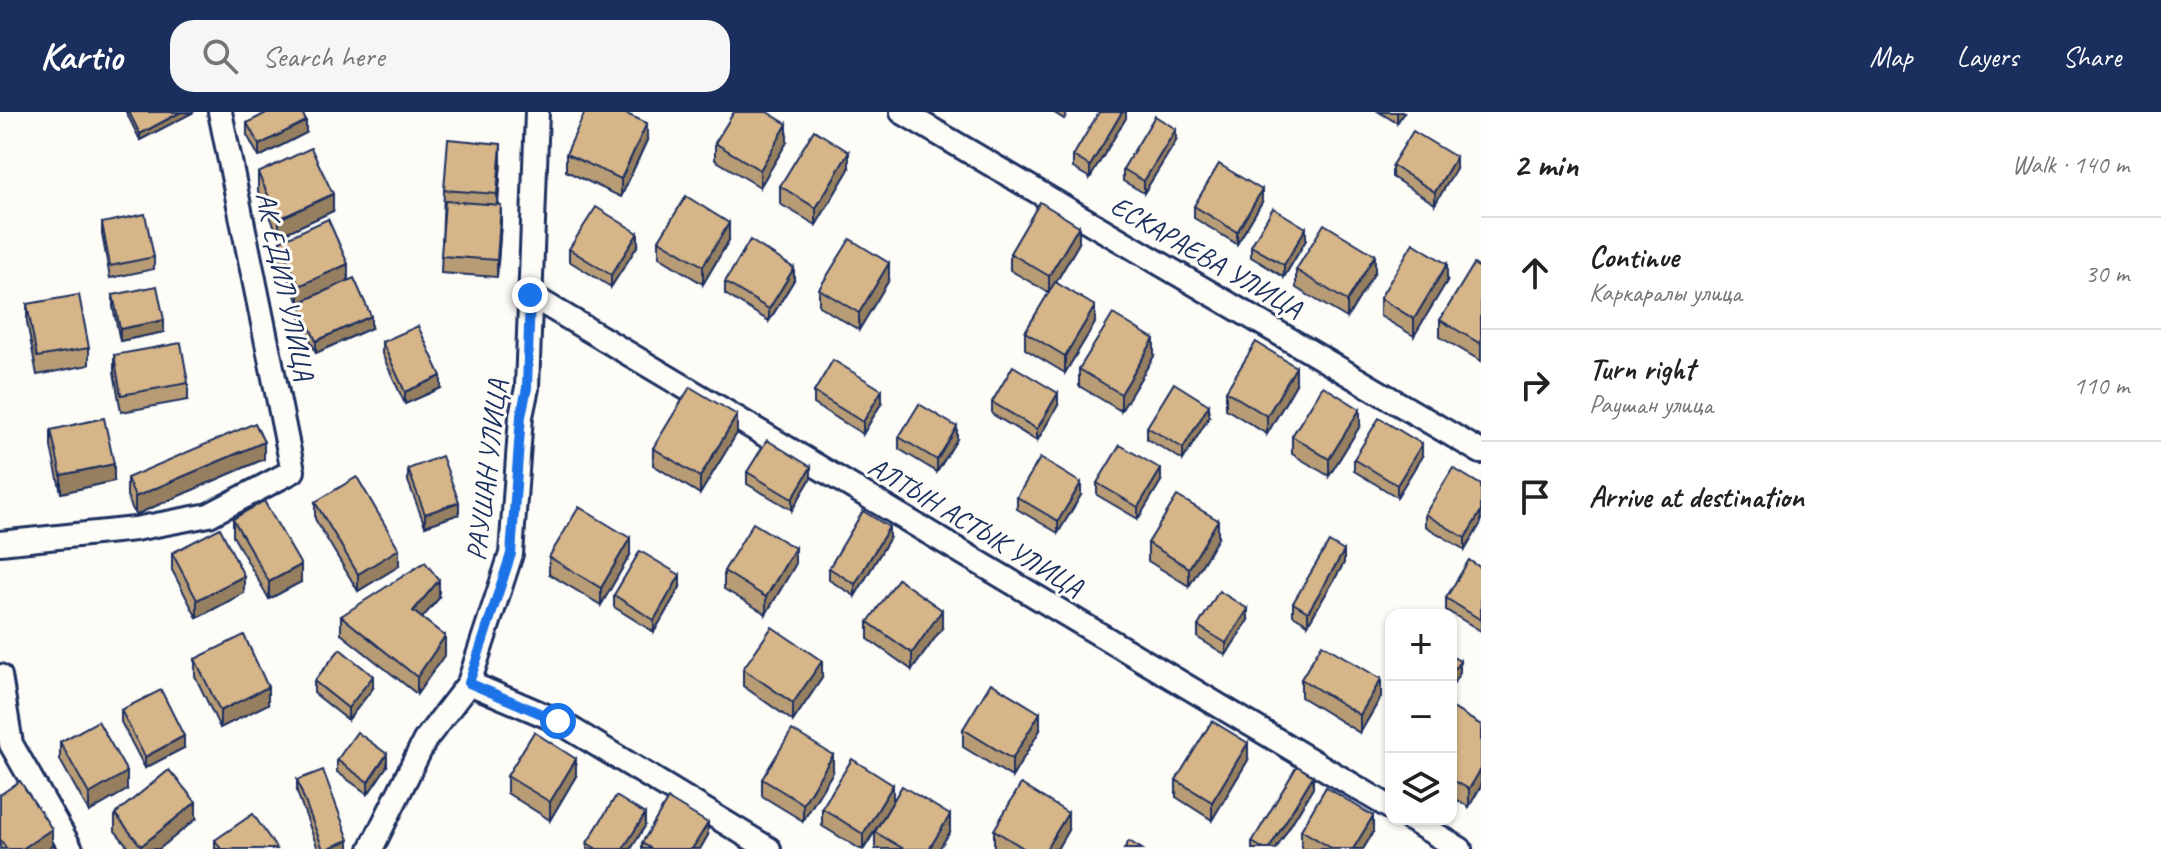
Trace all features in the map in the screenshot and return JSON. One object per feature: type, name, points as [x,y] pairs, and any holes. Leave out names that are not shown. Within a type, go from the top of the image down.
[{"type":"street","name":"АК ЕДИЛ УЛИЦА","points":[[0,543],[135,529],[209,515],[293,471],[220,112]]},
{"type":"street","name":"РАУШАН УЛИЦА","points":[[371,849],[425,740],[469,683],[511,554],[521,416],[527,388],[537,112]]},
{"type":"street","name":"ЕСКАРАЕВА УЛИЦА","points":[[902,112],[1481,452]]},
{"type":"street","name":"АЛТЫН АСТЫК УЛИЦА","points":[[530,295],[1385,804]]},
{"type":"street","points":[[0,676],[11,744],[71,849]]},
{"type":"street","points":[[469,683],[558,721],[769,849]]},
{"type":"street","points":[[1420,825],[1460,849]]},
{"type":"building","points":[[129,112],[181,112],[140,134]]},
{"type":"building","points":[[268,112],[302,112],[306,121],[259,145],[247,123]]},
{"type":"building","points":[[585,112],[622,112],[647,123],[621,179],[566,154]]},
{"type":"building","points":[[734,112],[767,112],[787,124],[760,170],[715,143]]},
{"type":"building","points":[[1099,112],[1122,112],[1090,166],[1073,156]]},
{"type":"building","points":[[1155,116],[1176,129],[1144,181],[1123,169]]},
{"type":"building","points":[[814,130],[849,152],[816,208],[780,186]]},
{"type":"building","points":[[1413,131],[1456,157],[1435,192],[1392,165]]},
{"type":"building","points":[[448,139],[501,144],[497,194],[444,190]]},
{"type":"building","points":[[311,148],[333,194],[279,219],[258,173]]},
{"type":"building","points":[[1219,164],[1262,190],[1237,232],[1194,206]]},
{"type":"building","points":[[686,196],[729,223],[703,266],[659,240]]},
{"type":"building","points":[[445,201],[501,205],[497,260],[441,256]]},
{"type":"building","points":[[1040,202],[1079,226],[1049,276],[1010,253]]},
{"type":"building","points":[[596,207],[638,233],[611,275],[569,249]]},
{"type":"building","points":[[1273,208],[1306,228],[1284,265],[1251,246]]},
{"type":"building","points":[[145,214],[154,257],[110,266],[102,223]]},
{"type":"building","points":[[328,219],[348,264],[299,286],[280,241]]},
{"type":"building","points":[[1324,224],[1375,255],[1347,301],[1296,270]]},
{"type":"building","points":[[850,239],[889,263],[859,313],[819,289]]},
{"type":"building","points":[[750,240],[794,268],[769,309],[725,282]]},
{"type":"building","points":[[1413,243],[1447,264],[1414,319],[1380,298]]},
{"type":"building","points":[[1474,264],[1481,269],[1481,344],[1440,320]]},
{"type":"building","points":[[354,278],[371,316],[316,341],[299,303]]},
{"type":"building","points":[[1055,282],[1095,306],[1065,356],[1025,332]]},
{"type":"building","points":[[157,286],[164,320],[120,329],[113,295]]},
{"type":"building","points":[[79,295],[89,348],[37,357],[27,304]]},
{"type":"building","points":[[1113,314],[1154,339],[1121,394],[1079,369]]},
{"type":"building","points":[[418,326],[441,376],[405,392],[382,342]]},
{"type":"building","points":[[1256,342],[1296,367],[1267,416],[1226,391]]},
{"type":"building","points":[[181,343],[188,383],[121,395],[114,355]]},
{"type":"building","points":[[833,360],[882,390],[863,422],[814,392]]},
{"type":"building","points":[[1013,366],[1058,393],[1037,429],[992,402]]},
{"type":"building","points":[[1174,383],[1209,405],[1183,448],[1147,427]]},
{"type":"building","points":[[1323,386],[1360,409],[1329,459],[1292,436]]},
{"type":"building","points":[[690,387],[737,415],[700,477],[653,448]]},
{"type":"building","points":[[919,404],[957,427],[937,460],[899,437]]},
{"type":"building","points":[[104,418],[114,464],[61,475],[51,430]]},
{"type":"building","points":[[1379,418],[1422,444],[1397,485],[1354,459]]},
{"type":"building","points":[[255,423],[264,442],[135,497],[127,478]]},
{"type":"building","points":[[767,440],[811,467],[792,499],[747,472]]},
{"type":"building","points":[[1120,445],[1161,469],[1138,507],[1097,483]]},
{"type":"building","points":[[442,456],[459,502],[425,514],[408,469]]},
{"type":"building","points":[[1040,458],[1081,483],[1058,521],[1017,497]]},
{"type":"building","points":[[1453,468],[1481,485],[1481,511],[1465,538],[1425,514]]},
{"type":"building","points":[[357,477],[399,549],[358,574],[315,502]]},
{"type":"building","points":[[1177,496],[1218,520],[1189,568],[1148,543]]},
{"type":"building","points":[[264,501],[301,565],[269,582],[233,519]]},
{"type":"building","points":[[579,507],[630,538],[601,588],[549,557]]},
{"type":"building","points":[[863,511],[889,527],[855,584],[829,568]]},
{"type":"building","points":[[753,523],[795,548],[766,597],[724,571]]},
{"type":"building","points":[[220,528],[244,576],[197,600],[172,553]]},
{"type":"building","points":[[1329,542],[1344,551],[1308,612],[1293,603]]},
{"type":"building","points":[[640,551],[680,575],[654,620],[614,595]]},
{"type":"building","points":[[1469,560],[1481,568],[1481,620],[1446,598]]},
{"type":"building","points":[[425,562],[439,580],[413,611],[445,636],[417,677],[341,616]]},
{"type":"building","points":[[898,579],[942,610],[912,653],[868,622]]},
{"type":"building","points":[[1219,591],[1248,609],[1226,643],[1198,626]]},
{"type":"building","points":[[772,627],[822,661],[793,703],[743,669]]},
{"type":"building","points":[[244,635],[268,687],[220,711],[195,659]]},
{"type":"building","points":[[1322,644],[1381,679],[1360,715],[1301,679]]},
{"type":"building","points":[[340,649],[373,676],[348,708],[314,681]]},
{"type":"building","points":[[991,683],[1040,713],[1012,759],[963,729]]},
{"type":"building","points":[[161,690],[184,736],[145,757],[121,710]]},
{"type":"building","points":[[1457,711],[1481,725],[1481,769],[1469,789],[1457,782]]},
{"type":"building","points":[[98,721],[127,772],[89,794],[60,742]]},
{"type":"building","points":[[1212,721],[1248,743],[1212,802],[1176,780]]},
{"type":"building","points":[[792,730],[833,755],[803,804],[762,779]]},
{"type":"building","points":[[357,732],[387,754],[368,782],[337,760]]},
{"type":"building","points":[[534,732],[576,759],[550,802],[507,776]]},
{"type":"building","points":[[852,759],[893,785],[863,834],[822,808]]},
{"type":"building","points":[[1297,766],[1313,776],[1269,849],[1264,849],[1252,842]]},
{"type":"building","points":[[169,770],[196,802],[141,846],[115,814]]},
{"type":"building","points":[[323,770],[349,840],[326,849],[323,849],[297,780]]},
{"type":"building","points":[[20,781],[52,829],[22,849],[7,849],[0,839],[0,795]]},
{"type":"building","points":[[1021,784],[1068,813],[1046,849],[1025,849],[994,830]]},
{"type":"building","points":[[902,786],[950,815],[929,849],[904,849],[875,832]]},
{"type":"building","points":[[1326,787],[1373,816],[1353,849],[1333,849],[1301,830]]},
{"type":"building","points":[[616,796],[645,814],[623,849],[597,849],[587,843]]},
{"type":"building","points":[[668,799],[708,823],[692,849],[652,849],[642,843]]},
{"type":"building","points":[[253,814],[277,849],[221,849],[215,840]]},
{"type":"building","points":[[1129,841],[1142,849],[1124,849]]},
{"type":"route","points":[[530,295],[527,388],[521,416],[511,554],[469,683],[558,721]]}]
